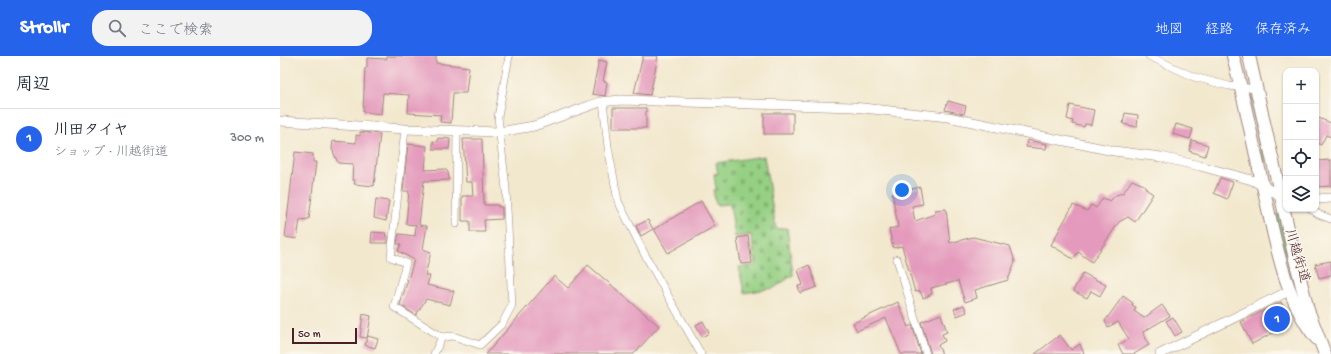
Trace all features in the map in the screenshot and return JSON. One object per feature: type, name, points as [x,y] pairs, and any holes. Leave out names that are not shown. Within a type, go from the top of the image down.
[{"type":"highway","name":"川越街道","points":[[1234,56],[1273,232],[1291,290],[1306,327],[1319,342]]},
{"type":"highway","name":"川越街道","points":[[1249,56],[1304,293],[1319,342],[1325,354]]},
{"type":"street","points":[[405,129],[391,257],[406,263],[394,307],[442,337],[453,336],[480,345],[502,324],[512,305],[506,189],[498,117],[509,56]]},
{"type":"street","points":[[1149,56],[1194,77],[1212,82],[1256,88]]},
{"type":"street","points":[[280,121],[405,129],[499,132],[534,126],[584,106],[603,101],[621,100],[853,107],[948,117],[1114,151],[1161,157],[1245,178],[1262,185],[1282,197]]},
{"type":"street","points":[[603,101],[608,147],[618,201],[644,253],[700,354]]},
{"type":"street","points":[[456,224],[457,131]]},
{"type":"street","points":[[1319,199],[1331,198]]},
{"type":"street","points":[[1315,212],[1331,218]]},
{"type":"street","points":[[897,259],[926,354]]},
{"type":"street","points":[[1160,354],[1291,290]]},
{"type":"street","points":[[434,354],[442,337]]},
{"type":"green space","points":[[1248,92],[1252,92],[1266,159],[1265,163],[1263,163]]},
{"type":"green space","points":[[764,156],[776,229],[787,228],[793,275],[774,288],[744,293],[739,267],[756,265],[751,235],[735,237],[730,204],[716,205],[713,190],[716,189],[714,174],[718,173],[716,163]]},
{"type":"green space","points":[[1277,214],[1281,215],[1302,303],[1298,300],[1275,218]]},
{"type":"building","points":[[387,56],[436,56],[436,63],[469,67],[466,93],[453,93],[451,123],[440,122],[441,115],[408,113],[409,95],[383,93],[381,114],[363,112],[365,68],[367,68],[367,58],[387,59]]},
{"type":"building","points":[[643,56],[658,56],[650,95],[634,93]]},
{"type":"building","points":[[599,60],[607,62],[603,81],[607,82],[605,96],[592,94]]},
{"type":"building","points":[[948,101],[966,106],[964,114],[945,110]]},
{"type":"building","points":[[1070,105],[1094,110],[1091,125],[1085,124],[1084,127],[1072,124],[1073,121],[1067,119]]},
{"type":"building","points":[[613,108],[646,108],[646,128],[613,128]]},
{"type":"building","points":[[764,113],[793,113],[793,134],[764,134]]},
{"type":"building","points":[[1125,113],[1138,115],[1137,127],[1123,124]]},
{"type":"building","points":[[1319,118],[1331,123],[1331,137],[1326,135],[1321,145],[1319,144]]},
{"type":"building","points":[[1176,124],[1193,129],[1190,139],[1173,134]]},
{"type":"building","points":[[360,132],[380,134],[374,186],[354,184],[355,180],[352,180],[353,164],[338,163],[332,149],[333,141],[356,143],[356,135],[360,136]]},
{"type":"building","points":[[438,138],[450,139],[449,149],[433,149],[433,141],[437,142]]},
{"type":"building","points":[[463,139],[482,139],[484,205],[498,205],[498,207],[502,207],[502,219],[484,220],[485,232],[470,232],[470,221],[462,221],[462,196],[473,196],[472,182],[466,182]]},
{"type":"building","points":[[1027,140],[1047,144],[1046,149],[1026,147]]},
{"type":"building","points":[[1192,140],[1208,145],[1205,156],[1189,151]]},
{"type":"building","points":[[408,144],[427,146],[425,170],[445,169],[448,172],[449,180],[424,181],[419,225],[427,226],[423,249],[431,252],[425,275],[430,276],[427,285],[454,291],[450,305],[426,299],[416,315],[400,305],[414,260],[398,251],[401,244],[397,244],[399,234],[415,236],[416,225],[406,224],[409,191],[403,191]]},
{"type":"building","points":[[295,152],[313,154],[313,162],[316,162],[309,219],[300,220],[297,239],[285,237]]},
{"type":"building","points":[[1331,160],[1331,186],[1319,187],[1319,161]]},
{"type":"building","points":[[1220,178],[1233,182],[1227,199],[1214,193]]},
{"type":"building","points":[[1132,180],[1144,185],[1147,190],[1153,194],[1135,222],[1128,217],[1119,222],[1092,262],[1078,252],[1073,259],[1051,245],[1073,205],[1087,211],[1091,205],[1096,208],[1103,198],[1110,201],[1116,195],[1123,193]]},
{"type":"building","points":[[920,187],[923,204],[912,206],[915,221],[935,214],[935,210],[946,209],[950,243],[973,237],[1010,246],[1015,262],[1008,280],[975,290],[977,298],[965,302],[958,281],[931,288],[932,294],[923,298],[920,291],[915,292],[902,246],[893,248],[889,229],[898,227],[892,193]]},
{"type":"building","points":[[376,199],[389,201],[386,221],[374,218]]},
{"type":"building","points":[[701,201],[715,226],[668,253],[654,229]]},
{"type":"building","points":[[648,220],[653,229],[641,236],[636,226]]},
{"type":"building","points":[[372,232],[386,233],[385,236],[388,236],[388,243],[371,243]]},
{"type":"building","points":[[748,236],[752,263],[741,264],[737,238]]},
{"type":"building","points":[[1331,261],[1331,275],[1319,278],[1315,264]]},
{"type":"building","points":[[588,265],[659,326],[634,354],[486,354],[554,276],[568,288]]},
{"type":"building","points":[[809,265],[817,287],[800,293],[798,286],[803,285],[798,270]]},
{"type":"building","points":[[1083,273],[1106,285],[1100,296],[1091,291],[1087,298],[1073,291]]},
{"type":"building","points":[[1123,296],[1136,307],[1134,311],[1144,318],[1162,305],[1170,316],[1143,332],[1149,345],[1134,354],[1123,354],[1118,345],[1129,339],[1118,322],[1108,327],[1105,321]]},
{"type":"building","points":[[898,302],[908,327],[912,325],[921,354],[901,354],[886,318],[857,331],[853,323]]},
{"type":"building","points":[[1281,302],[1291,323],[1252,344],[1241,322]]},
{"type":"building","points":[[964,305],[967,312],[957,316],[954,309]]},
{"type":"building","points":[[363,314],[371,316],[367,338],[360,337]]},
{"type":"building","points":[[941,314],[947,332],[942,334],[945,341],[938,345],[942,354],[931,354],[921,322]]},
{"type":"building","points":[[1173,317],[1182,332],[1175,336],[1166,321]]},
{"type":"building","points":[[703,321],[709,333],[702,337],[696,325]]},
{"type":"building","points":[[1060,335],[1071,350],[1080,344],[1084,354],[1035,354]]},
{"type":"building","points":[[368,336],[378,339],[375,348],[365,345]]},
{"type":"place","name":"川田タイヤ","points":[[1277,319]]}]
